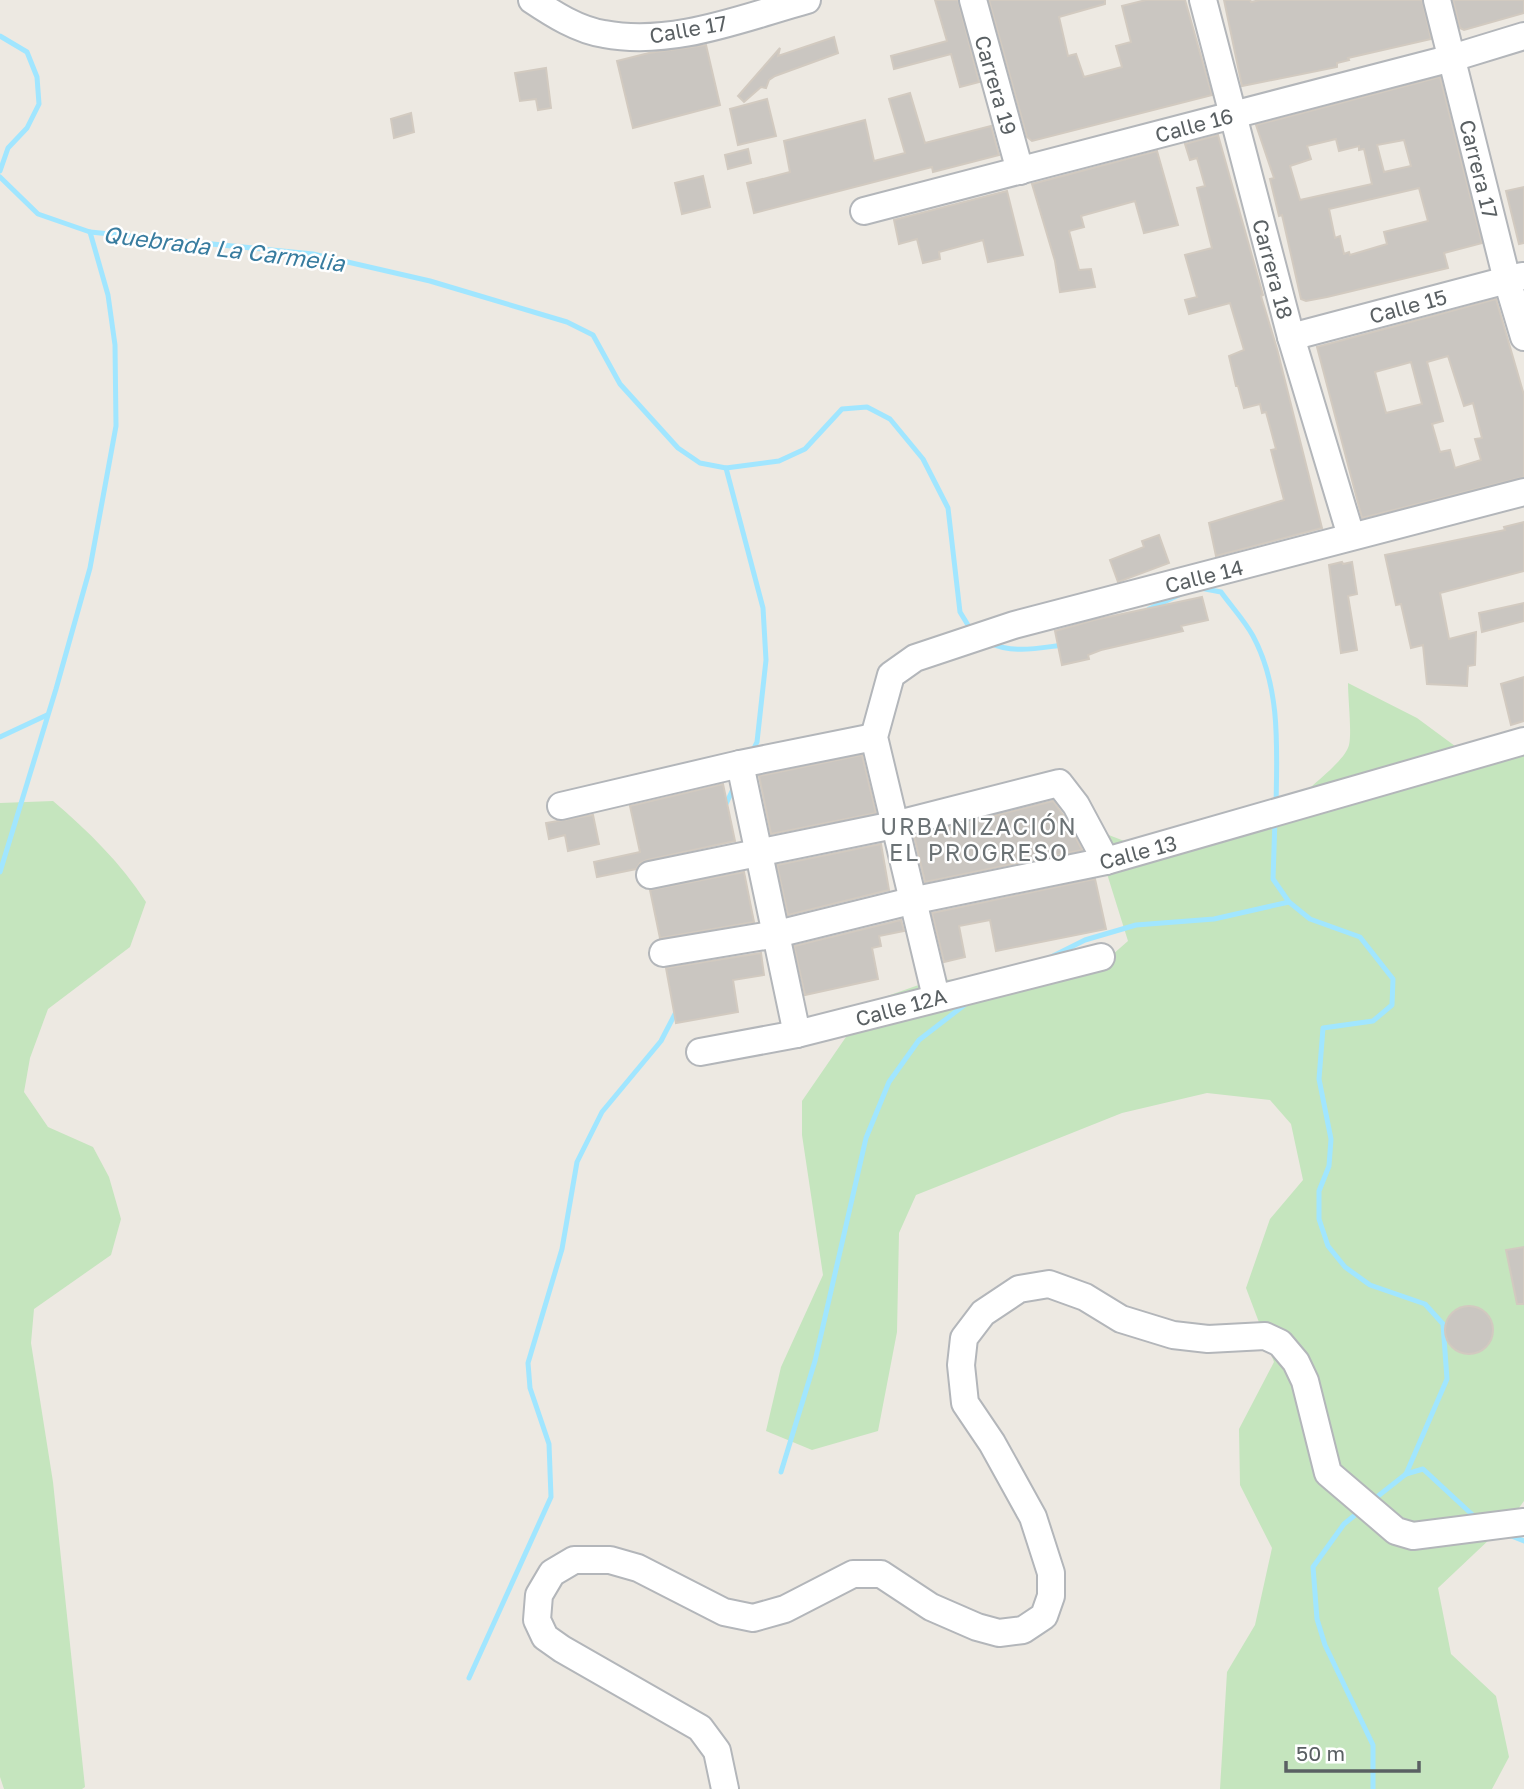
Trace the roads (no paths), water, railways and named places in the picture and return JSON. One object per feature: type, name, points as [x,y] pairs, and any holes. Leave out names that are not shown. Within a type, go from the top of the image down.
[{"type":"street","name":"Calle 17","points":[[532,0],[556,16],[602,34],[653,38],[710,27],[807,0]]},
{"type":"street","name":"Carrera 19","points":[[973,0],[1020,171]]},
{"type":"street","name":"Carrera 18","points":[[1203,0],[1291,337],[1351,536]]},
{"type":"street","name":"Carrera 17","points":[[1437,0],[1516,278],[1524,337]]},
{"type":"street","name":"Calle 16","points":[[864,211],[1452,58],[1524,36]]},
{"type":"street","name":"Calle 15","points":[[1291,337],[1516,278]]},
{"type":"street","name":"Calle 14","points":[[874,737],[891,675],[915,658],[1014,625],[1524,492]]},
{"type":"street","points":[[561,806],[740,764],[874,737],[936,997]]},
{"type":"street","name":"Calle 13","points":[[663,953],[777,934],[911,901],[1106,861],[1524,741]]},
{"type":"street","points":[[740,764],[797,1034]]},
{"type":"street","points":[[650,875],[894,825],[1059,783],[1076,805],[1106,861]]},
{"type":"street","name":"Calle 12A","points":[[700,1052],[797,1034],[1101,957]]},
{"type":"street","points":[[725,1789],[717,1751],[700,1728],[545,1637],[537,1620],[539,1595],[552,1573],[574,1560],[610,1560],[638,1568],[724,1612],[753,1618],[785,1609],[853,1574],[881,1574],[932,1606],[977,1627],[999,1633],[1023,1630],[1044,1616],[1051,1596],[1051,1573],[1033,1517],[992,1443],[965,1404],[961,1365],[964,1338],[976,1322],[983,1313],[1019,1289],[1049,1284],[1085,1297],[1121,1319],[1173,1335],[1208,1339],[1265,1336],[1280,1343],[1296,1362],[1304,1381],[1328,1473],[1396,1531],[1413,1536],[1524,1522]]},
{"type":"waterway","name":"Quebrada La Carmelia","points":[[0,36],[27,52],[37,77],[39,104],[27,128],[8,148],[0,171]]},
{"type":"waterway","name":"Quebrada La Carmelia","points":[[0,177],[38,214],[90,232],[313,254],[430,281],[567,322],[593,335],[620,384],[678,448],[700,463],[726,468],[779,461],[805,449],[842,409],[867,407],[890,419],[923,459],[948,508],[960,612],[971,630]]},
{"type":"waterway","points":[[0,872],[90,568],[116,426],[115,345],[108,295],[90,232]]},
{"type":"waterway","points":[[726,468],[763,608],[766,660],[757,742],[752,752]]},
{"type":"waterway","name":"Quebrada La Carmelia","points":[[1200,588],[1221,592],[1250,630],[1269,676],[1275,719],[1276,806]]},
{"type":"waterway","name":"Quebrada La Carmelia","points":[[1149,609],[1181,594]]},
{"type":"waterway","name":"Quebrada La Carmelia","points":[[990,643],[1017,649],[1063,645]]},
{"type":"waterway","points":[[0,737],[47,715]]},
{"type":"waterway","points":[[724,808],[735,785]]},
{"type":"waterway","name":"Quebrada La Carmelia","points":[[1275,819],[1273,879],[1289,902],[1310,919],[1360,937],[1393,979],[1392,1005],[1373,1021],[1323,1028],[1319,1079],[1331,1139],[1329,1166],[1319,1191],[1319,1219],[1328,1246],[1345,1267],[1370,1285],[1425,1304],[1443,1324],[1447,1379],[1406,1474],[1373,1500]]},
{"type":"waterway","points":[[1049,958],[1085,940],[1136,925],[1214,919],[1289,902]]},
{"type":"waterway","points":[[781,1472],[815,1361],[866,1138],[889,1082],[919,1040],[967,1003]]},
{"type":"waterway","points":[[469,1678],[551,1497],[549,1444],[530,1388],[528,1363],[562,1249],[577,1162],[602,1112],[661,1041],[676,1012]]},
{"type":"waterway","points":[[1406,1474],[1423,1469],[1477,1519]]},
{"type":"waterway","name":"Quebrada La Carmelia","points":[[1360,1511],[1344,1524],[1313,1567],[1317,1619],[1325,1645],[1373,1745],[1373,1789]]},
{"type":"waterway","points":[[1504,1533],[1524,1541]]},
{"type":"district","name":"URBANIZACIÓN EL PROGRESO","points":[[979,839]]}]
